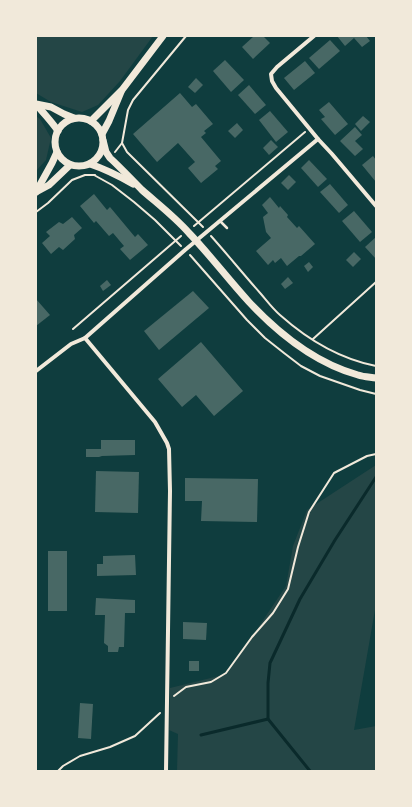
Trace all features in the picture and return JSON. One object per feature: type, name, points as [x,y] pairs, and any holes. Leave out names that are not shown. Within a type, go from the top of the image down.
[{"type":"street","points":[[90,121],[122,90],[163,36]]},
{"type":"street","points":[[314,36],[277,67],[271,74],[272,81],[276,88],[318,139],[376,206]]},
{"type":"street","points":[[56,152],[70,165],[80,166],[90,164],[98,158],[103,146],[102,137],[122,90]]},
{"type":"street","points":[[37,104],[51,108],[74,118],[81,118],[90,121],[96,125],[102,137],[106,152],[110,158],[188,231],[248,301],[268,321],[293,342],[307,352],[341,369],[359,375],[376,378]]},
{"type":"street","points":[[37,104],[58,131]]},
{"type":"street","points":[[36,192],[52,163],[56,152],[55,142],[58,131],[68,121],[74,118]]},
{"type":"street","points":[[36,371],[71,344],[85,338],[207,232],[318,139]]},
{"type":"street","points":[[90,164],[122,177],[142,189]]},
{"type":"street","points":[[36,192],[49,185],[70,165]]},
{"type":"street","points":[[85,338],[155,422],[170,450],[166,771]]},
{"type":"lane","points":[[220,221],[227,228]]},
{"type":"path","points":[[110,158],[122,143],[128,110],[134,100],[186,36]]},
{"type":"path","points":[[122,143],[127,152],[207,232],[279,314],[312,339],[337,353],[366,364],[376,366]]},
{"type":"path","points":[[36,212],[48,203],[72,180],[85,175],[94,175],[102,168]]},
{"type":"path","points":[[312,339],[376,282]]},
{"type":"path","points":[[58,771],[80,756],[110,747],[135,736],[162,711],[167,702],[186,687],[211,682],[226,673],[252,637],[272,613],[288,589],[298,547],[309,512],[334,473],[367,456],[376,454]]},
{"type":"shaded area","points":[[36,36],[153,36],[120,81],[98,105],[82,112],[51,102],[36,93]]},
{"type":"shaded area","points":[[36,116],[40,119],[51,138],[46,160],[36,171]]},
{"type":"shaded area","points":[[376,465],[376,604],[354,730],[376,726],[376,771],[177,771],[178,734],[169,730],[170,688],[227,674],[286,586],[293,546],[307,510]]},
{"type":"building","points":[[254,36],[263,36],[270,43],[253,59],[242,47]]},
{"type":"building","points":[[337,36],[366,36],[370,41],[362,47],[354,38],[345,46]]},
{"type":"building","points":[[330,40],[340,51],[319,69],[309,58]]},
{"type":"building","points":[[225,60],[244,80],[231,92],[213,71]]},
{"type":"building","points":[[305,61],[315,73],[294,90],[284,78]]},
{"type":"building","points":[[196,78],[203,85],[195,93],[188,87]]},
{"type":"building","points":[[249,85],[266,105],[255,114],[238,95]]},
{"type":"building","points":[[180,93],[192,107],[196,104],[213,124],[204,131],[206,133],[201,137],[221,161],[215,166],[218,169],[201,183],[188,168],[195,162],[178,143],[157,162],[133,134]]},
{"type":"building","points":[[329,102],[348,124],[335,135],[321,119],[325,117],[319,110]]},
{"type":"building","points":[[270,111],[288,132],[276,142],[259,120]]},
{"type":"building","points":[[363,116],[370,122],[361,131],[355,124]]},
{"type":"building","points":[[237,123],[243,130],[235,138],[228,131]]},
{"type":"building","points":[[355,127],[362,135],[355,141],[363,149],[355,156],[340,141]]},
{"type":"building","points":[[271,140],[278,147],[269,155],[263,148]]},
{"type":"building","points":[[373,156],[376,160],[376,182],[362,165]]},
{"type":"building","points":[[309,160],[327,179],[318,187],[301,168]]},
{"type":"building","points":[[289,175],[296,182],[288,190],[281,183]]},
{"type":"building","points":[[330,184],[348,205],[339,213],[320,192]]},
{"type":"building","points":[[94,194],[107,210],[110,207],[135,237],[138,234],[148,245],[130,260],[120,249],[124,246],[113,233],[109,236],[96,221],[94,223],[80,206]]},
{"type":"building","points":[[270,197],[279,208],[280,206],[288,215],[287,217],[297,228],[299,226],[315,244],[287,266],[281,258],[275,263],[273,260],[268,265],[256,251],[271,238],[266,232],[263,217],[268,213],[262,205]]},
{"type":"building","points":[[354,211],[372,232],[360,242],[342,221]]},
{"type":"building","points":[[72,217],[82,228],[74,235],[75,239],[63,250],[59,247],[51,254],[42,243],[50,236],[46,232],[59,222],[63,224]]},
{"type":"building","points":[[376,237],[376,259],[365,247]]},
{"type":"building","points":[[354,252],[361,259],[353,267],[346,260]]},
{"type":"building","points":[[309,262],[313,267],[308,272],[304,266]]},
{"type":"building","points":[[288,277],[293,283],[285,289],[281,284]]},
{"type":"building","points":[[107,280],[111,285],[103,291],[100,286]]},
{"type":"building","points":[[193,291],[209,308],[159,350],[144,331]]},
{"type":"building","points":[[36,299],[50,315],[36,326]]},
{"type":"building","points":[[201,342],[243,391],[214,416],[196,395],[182,407],[158,379]]},
{"type":"building","points":[[101,440],[135,440],[135,455],[86,457],[86,449],[101,449]]},
{"type":"building","points":[[96,471],[139,472],[138,513],[95,512]]},
{"type":"building","points":[[185,478],[258,479],[257,522],[201,521],[202,501],[185,501]]},
{"type":"building","points":[[48,551],[67,551],[67,611],[48,611]]},
{"type":"building","points":[[135,555],[136,575],[97,576],[97,564],[103,564],[103,556]]},
{"type":"building","points":[[96,598],[135,600],[135,613],[125,613],[124,647],[119,647],[118,652],[108,652],[108,646],[104,643],[105,615],[95,615]]},
{"type":"building","points":[[183,622],[207,623],[206,640],[183,639]]},
{"type":"building","points":[[189,661],[199,661],[199,671],[189,671]]},
{"type":"building","points":[[80,703],[93,704],[91,739],[78,738]]},
{"type":"waterway","points":[[310,771],[268,719],[268,683],[270,663],[300,599],[335,540],[376,477]]},
{"type":"waterway","points":[[201,735],[268,719]]}]
